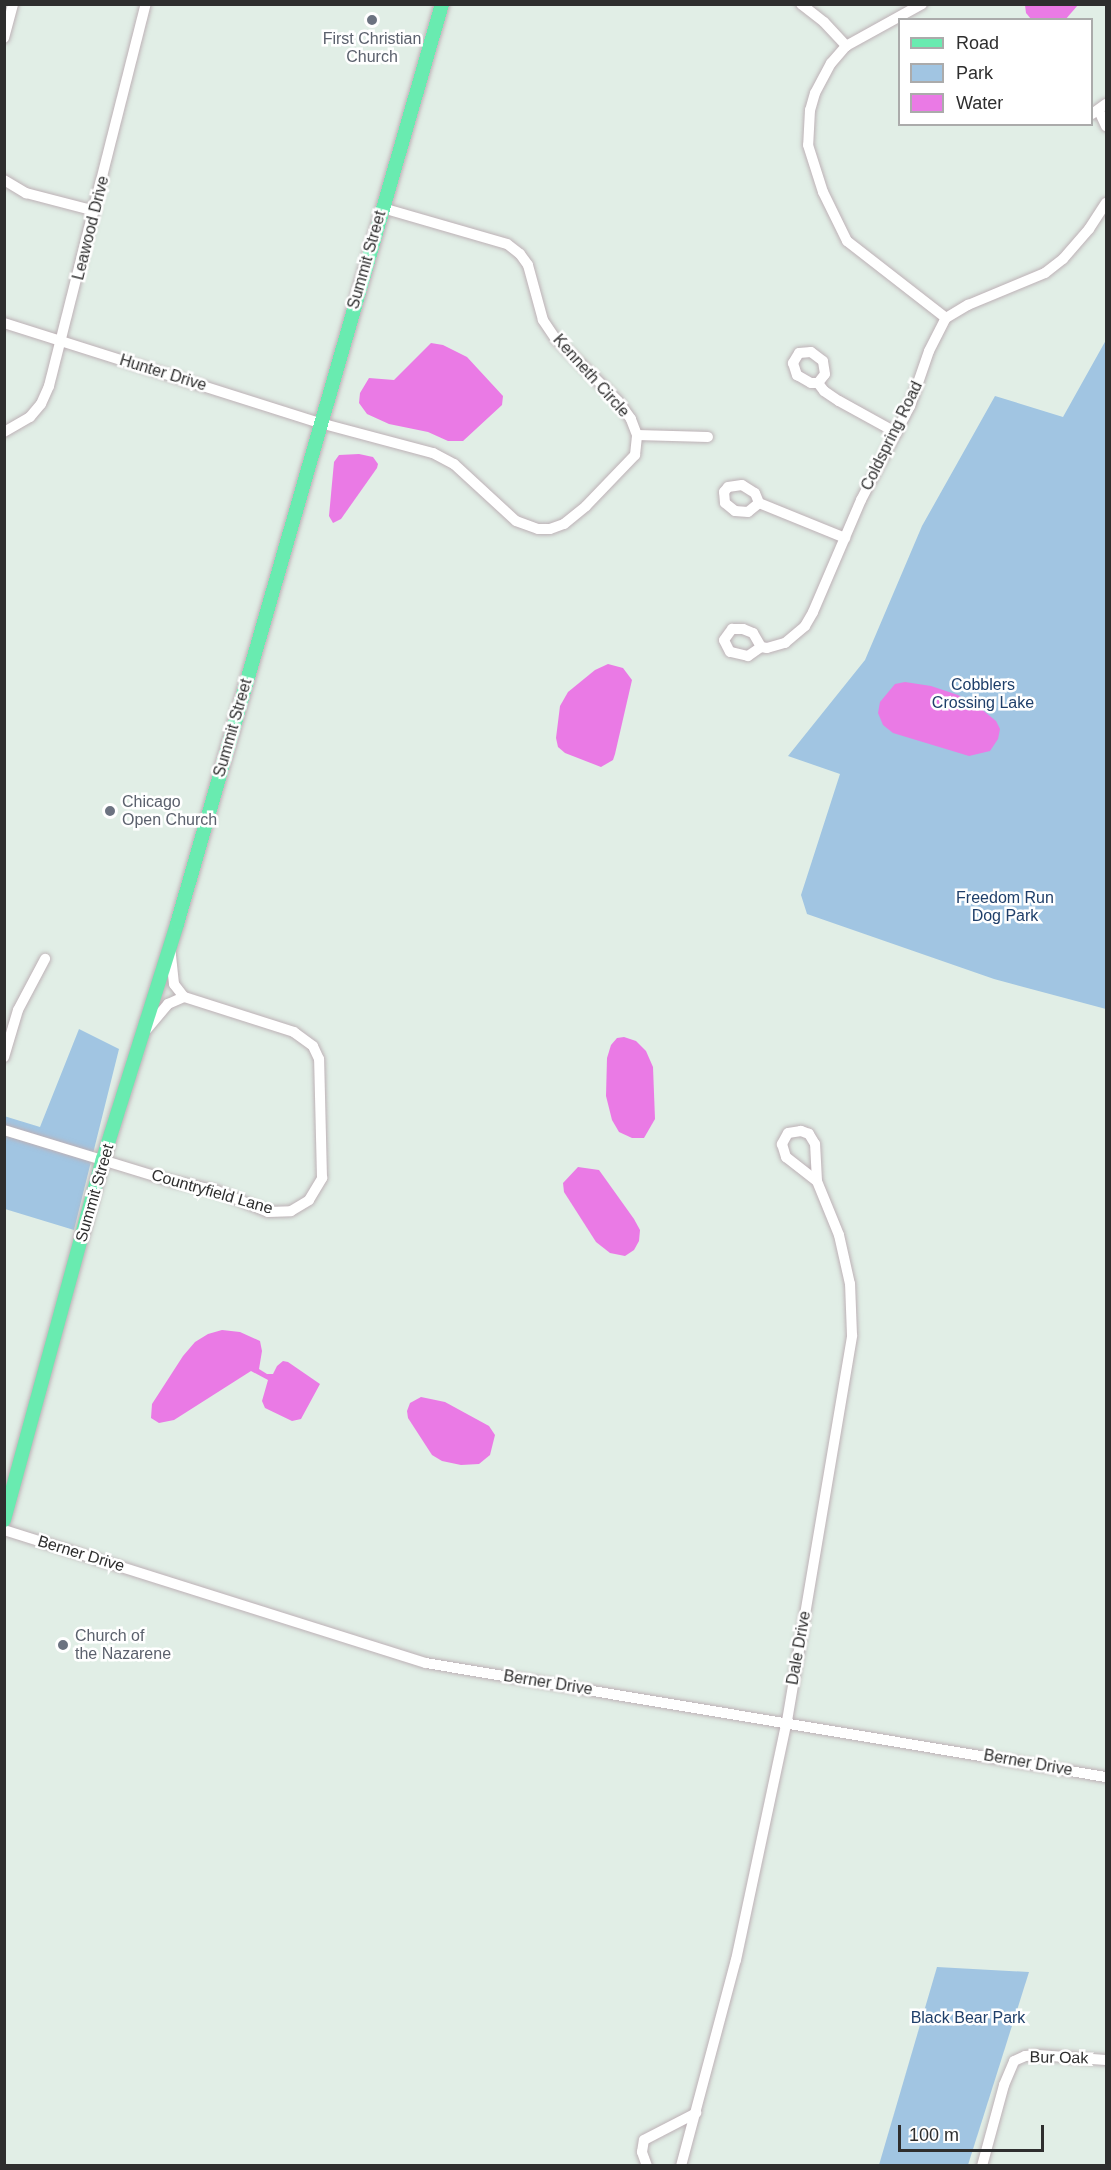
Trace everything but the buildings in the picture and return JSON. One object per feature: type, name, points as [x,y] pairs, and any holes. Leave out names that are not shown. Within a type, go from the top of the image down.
[{"type":"main road","name":"Summit Street","points":[[4,1520],[104,1159],[177,924],[442,4]]},
{"type":"street","points":[[4,38],[13,4]]},
{"type":"street","name":"Leawood Drive","points":[[4,432],[30,417],[41,404],[63,342],[146,4]]},
{"type":"street","points":[[801,4],[824,22],[846,46]]},
{"type":"street","points":[[905,18],[922,4]]},
{"type":"street","points":[[898,21],[846,46],[822,78],[810,110],[808,145],[814,170],[834,218],[847,241],[946,318],[968,305],[1045,273],[1070,251],[1107,203]]},
{"type":"street","points":[[1099,109],[1107,126]]},
{"type":"street","points":[[4,180],[26,193],[95,211]]},
{"type":"street","name":"Kenneth Circle","points":[[320,423],[433,453],[454,464],[516,521],[538,529],[550,529],[574,517],[635,455],[637,435],[631,419],[618,401],[555,338],[543,320],[528,265],[520,254],[507,244],[382,208]]},
{"type":"street","name":"Coldspring Road","points":[[761,646],[767,648],[784,644],[805,626],[845,538],[910,406],[937,332],[946,318]]},
{"type":"street","name":"Hunter Drive","points":[[4,323],[320,423]]},
{"type":"street","points":[[818,383],[839,401],[897,432]]},
{"type":"street","points":[[637,435],[708,437]]},
{"type":"street","points":[[759,503],[845,538]]},
{"type":"street","points":[[141,1040],[155,1016],[168,1004],[184,997],[174,984],[171,969],[170,956],[177,924]]},
{"type":"street","points":[[4,1057],[18,1010],[45,959]]},
{"type":"street","name":"Countryfield Lane","points":[[4,1130],[217,1191],[268,1212],[291,1211],[309,1200],[322,1178],[319,1059],[313,1046],[294,1032],[184,997]]},
{"type":"street","name":"Dale Drive","points":[[681,2166],[736,1960],[787,1721],[852,1335],[850,1284],[839,1235],[817,1181],[815,1144],[809,1134],[801,1131],[788,1133],[782,1144],[786,1157],[817,1181]]},
{"type":"street","name":"Berner Drive","points":[[4,1530],[426,1663],[787,1721],[1107,1777]]},
{"type":"street","name":"Bur Oak","points":[[982,2166],[1004,2085],[1014,2061],[1025,2056],[1038,2055],[1107,2060]]},
{"type":"street","points":[[647,2166],[642,2152],[644,2140],[696,2113]]},
{"type":"green space","name":"Cobblers Crossing Lake","points":[[1106,340],[1106,1009],[994,979],[807,914],[801,895],[840,774],[788,756],[865,660],[922,526],[995,396],[1063,417]]},
{"type":"green space","points":[[79,1029],[119,1049],[74,1230],[5,1209],[4,1116],[40,1127]]},
{"type":"green space","name":"Black Bear Park","points":[[937,1967],[1029,1972],[968,2165],[879,2165]]},
{"type":"water","points":[[1025,4],[1078,5],[1067,18],[1030,18],[1026,13]]},
{"type":"water","points":[[431,343],[443,345],[467,357],[503,396],[502,405],[463,441],[448,441],[428,432],[389,424],[367,414],[359,403],[360,393],[369,378],[394,380]]},
{"type":"water","points":[[359,454],[373,457],[378,464],[377,468],[341,519],[333,523],[329,516],[334,462],[339,455]]},
{"type":"water","points":[[608,664],[623,668],[632,680],[613,760],[601,767],[565,753],[558,747],[556,738],[560,706],[568,692],[595,670]]},
{"type":"water","points":[[905,682],[931,686],[958,695],[980,708],[996,721],[1000,729],[998,739],[990,751],[969,756],[893,733],[883,725],[878,713],[880,702],[895,684]]},
{"type":"water","points":[[624,1037],[636,1041],[646,1051],[653,1067],[655,1119],[644,1138],[632,1138],[619,1132],[612,1120],[606,1096],[607,1058],[611,1045],[617,1038]]},
{"type":"water","points":[[578,1167],[599,1170],[640,1230],[639,1241],[634,1250],[625,1256],[610,1253],[596,1242],[564,1192],[563,1183]]},
{"type":"water","points":[[222,1330],[240,1332],[260,1341],[262,1351],[259,1369],[267,1374],[273,1374],[283,1361],[320,1384],[301,1419],[292,1421],[265,1408],[262,1401],[268,1380],[251,1371],[174,1420],[159,1423],[151,1418],[152,1404],[183,1356],[195,1342],[208,1334]]},
{"type":"water","points":[[421,1397],[445,1402],[489,1426],[495,1435],[490,1455],[479,1464],[461,1465],[442,1461],[432,1455],[408,1418],[407,1411],[410,1403]]},
{"type":"place","name":"First Christian Church","points":[[372,20]]},
{"type":"place","name":"Chicago Open Church","points":[[110,811]]},
{"type":"place","name":"Church of the Nazarene","points":[[63,1645]]},
{"type":"park label","name":"Freedom Run Dog Park","points":[[1005,907]]}]
